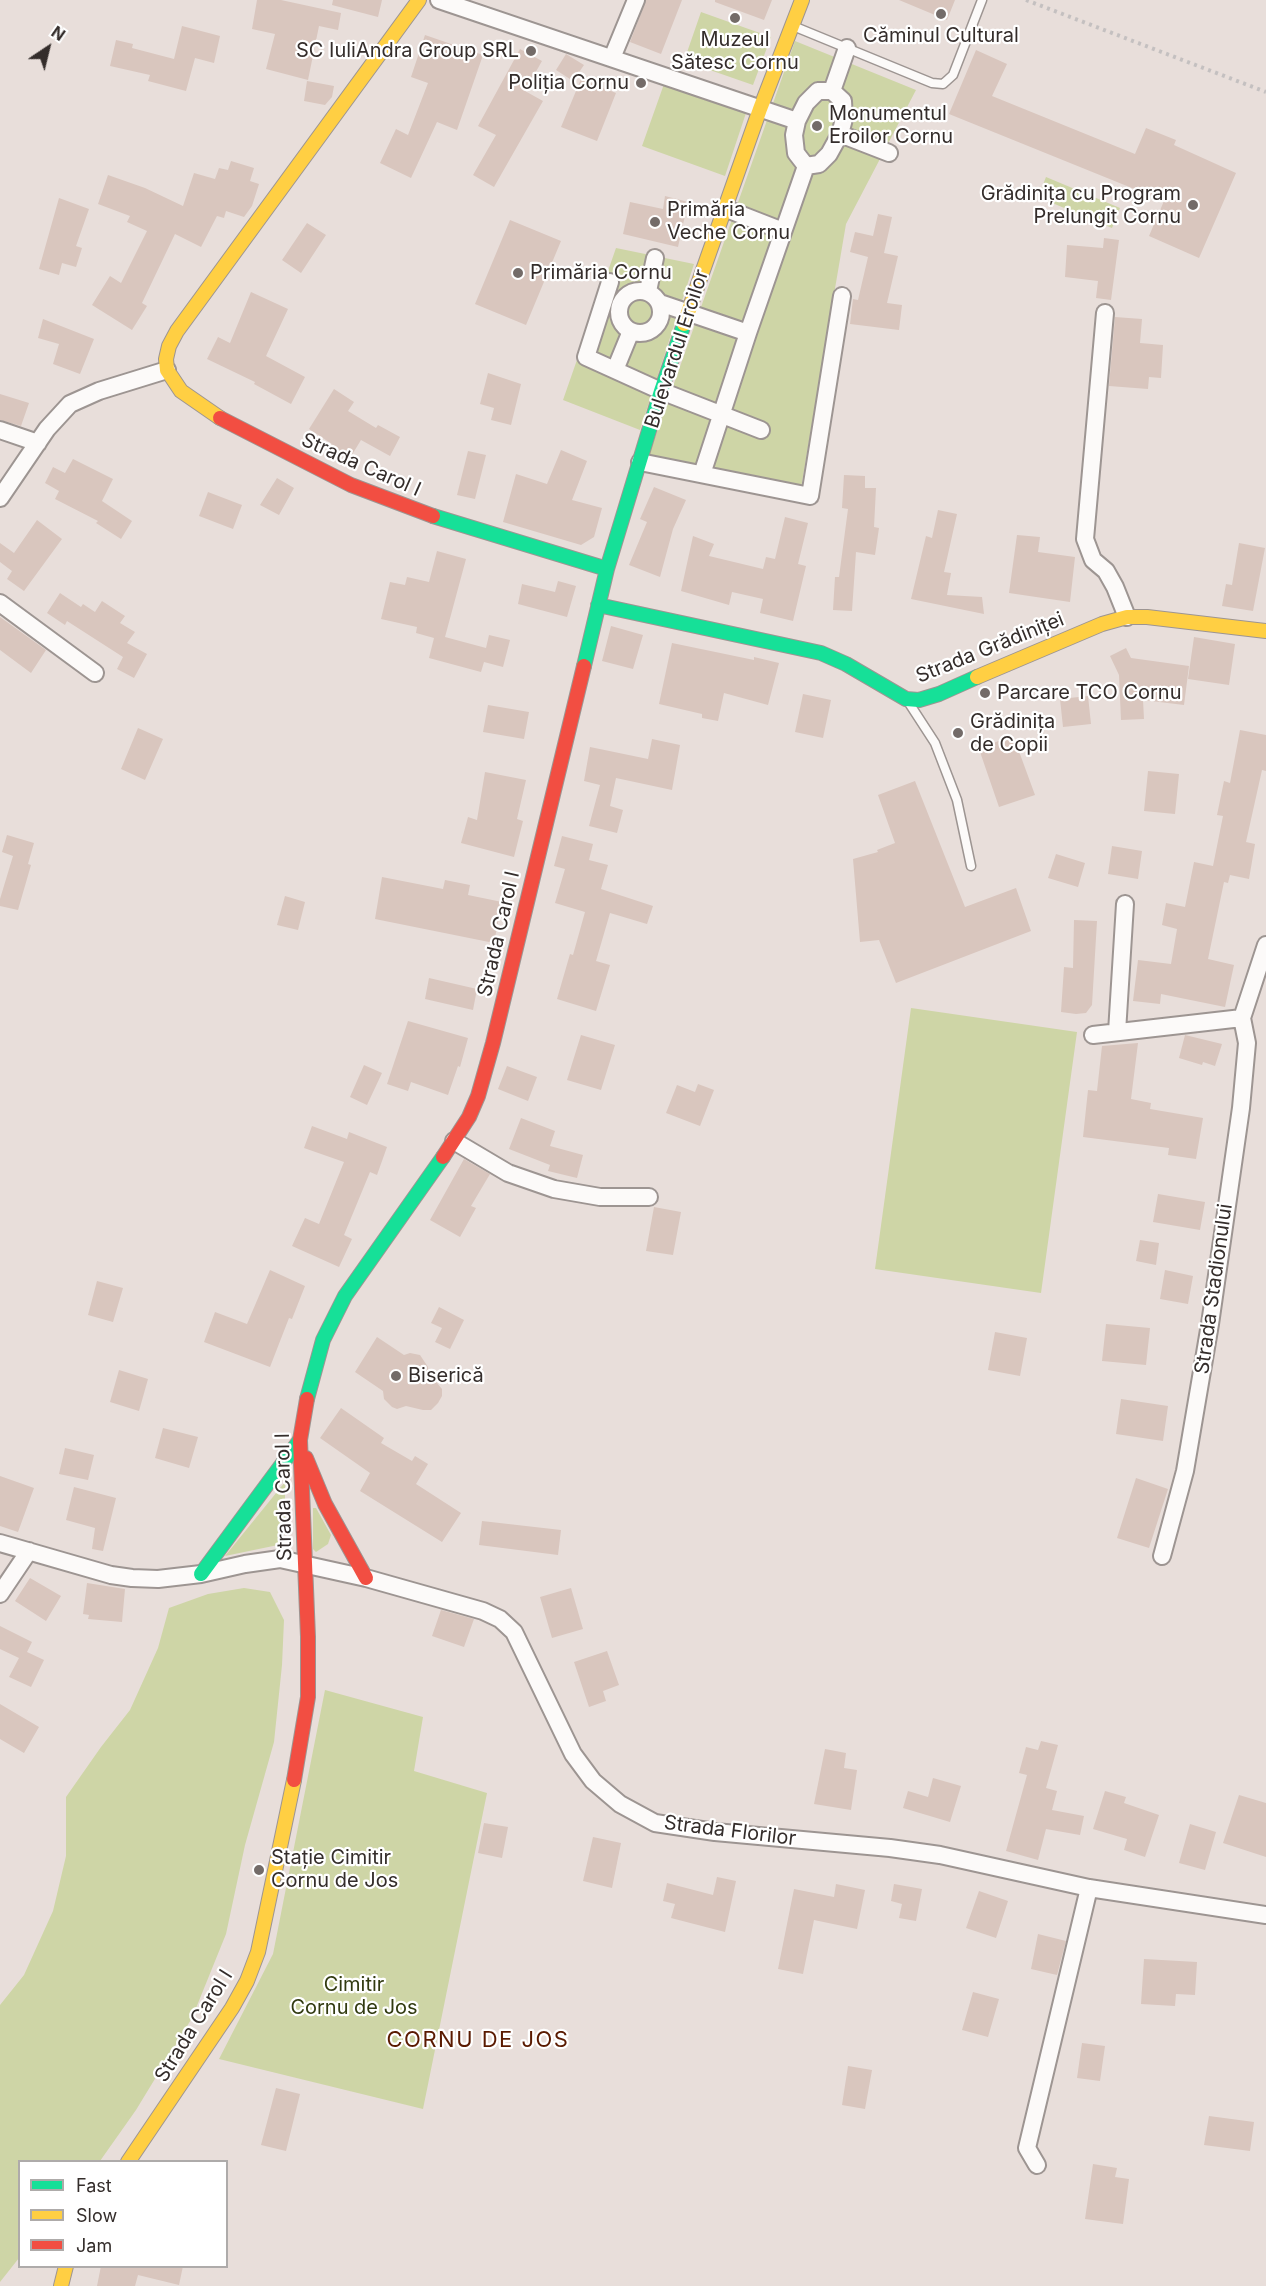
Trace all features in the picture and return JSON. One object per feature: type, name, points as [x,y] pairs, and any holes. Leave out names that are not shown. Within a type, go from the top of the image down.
[{"type":"main road","points":[[167,370],[166,358],[169,346],[177,331],[419,0]]},
{"type":"main road","name":"Bulevardul Eroilor","points":[[607,569],[661,391],[688,312],[760,109],[802,0]]},
{"type":"main road","name":"Strada Carol I","points":[[129,2160],[232,2008],[247,1981],[258,1952],[306,1720],[309,1678],[300,1440],[309,1385],[333,1318],[345,1296],[454,1141],[469,1117],[478,1096],[494,1043],[607,569],[425,514],[327,473],[235,428],[203,408],[181,391],[167,370]]},
{"type":"main road","name":"Strada Grădiniței","points":[[598,605],[821,653],[846,664],[906,699],[919,699],[939,694],[1038,650],[1102,624],[1127,617],[1147,617],[1266,631]]},
{"type":"main road","points":[[201,1574],[300,1440]]},
{"type":"main road","points":[[300,1440],[310,1473],[320,1494],[366,1578]]},
{"type":"main road","points":[[61,2286],[66,2268]]},
{"type":"street","points":[[439,0],[797,121]]},
{"type":"street","points":[[612,58],[636,0]]},
{"type":"street","points":[[832,91],[847,48]]},
{"type":"street","points":[[818,91],[832,91],[843,101],[844,119],[840,134],[829,154],[819,164],[806,165],[796,153],[794,135],[797,121],[806,103],[818,91]]},
{"type":"street","points":[[840,134],[889,153]]},
{"type":"street","points":[[704,468],[806,165]]},
{"type":"street","points":[[724,208],[783,231]]},
{"type":"street","points":[[655,258],[654,297],[662,312],[656,327],[644,333],[631,331],[621,321],[620,306],[626,296],[633,292],[654,297],[688,312],[748,333]]},
{"type":"street","points":[[610,282],[586,357],[661,391],[761,430]]},
{"type":"street","points":[[640,462],[810,496],[842,296]]},
{"type":"street","points":[[1105,313],[1085,539],[1093,560],[1106,571],[1115,587],[1127,617]]},
{"type":"street","points":[[615,370],[631,331]]},
{"type":"street","points":[[0,498],[7,478],[63,411],[78,399],[167,370]]},
{"type":"street","points":[[0,430],[38,443]]},
{"type":"street","points":[[0,603],[95,673]]},
{"type":"street","points":[[1117,1032],[1125,904]]},
{"type":"street","name":"Strada Stadionului","points":[[1162,1556],[1185,1471],[1210,1324],[1241,1108],[1247,1043],[1242,1018],[1266,945]]},
{"type":"street","points":[[1093,1035],[1242,1018]]},
{"type":"street","points":[[454,1141],[508,1173],[554,1189],[600,1197],[649,1197]]},
{"type":"street","name":"Strada Florilor","points":[[0,1543],[122,1576],[158,1579],[201,1574],[280,1559],[366,1578],[483,1611],[500,1619],[514,1632],[573,1754],[593,1781],[620,1804],[656,1823],[715,1832],[890,1848],[940,1855],[1089,1888],[1266,1915]]},
{"type":"street","points":[[0,1594],[29,1551]]},
{"type":"street","points":[[1038,2165],[1027,2148],[1089,1888]]},
{"type":"lane","points":[[791,26],[932,82],[943,84],[953,75],[982,0]]},
{"type":"lane","points":[[906,699],[935,743],[957,800],[970,866]]},
{"type":"path","points":[[1026,0],[1266,92]]},
{"type":"green space","points":[[701,12],[771,37],[753,85],[684,61]]},
{"type":"green space","points":[[795,41],[916,90],[846,224],[801,488],[647,460]]},
{"type":"green space","points":[[664,84],[746,113],[725,176],[642,146]]},
{"type":"green space","points":[[1046,177],[1120,208],[1112,228],[1038,197]]},
{"type":"green space","points":[[616,248],[694,264],[640,430],[563,400]]},
{"type":"green space","points":[[911,1008],[1077,1032],[1041,1293],[875,1269]]},
{"type":"green space","points":[[285,1482],[285,1533],[278,1545],[225,1556]]},
{"type":"green space","points":[[313,1508],[316,1508],[331,1535],[328,1544],[316,1552],[313,1549]]},
{"type":"green space","points":[[244,1588],[270,1592],[284,1620],[274,1742],[245,1845],[226,1934],[192,2018],[136,2110],[101,2160],[18,2160],[18,2259],[0,2282],[0,2005],[24,1975],[53,1911],[66,1856],[66,1797],[130,1710],[158,1648],[169,1608],[208,1594]]},
{"type":"green space","name":"Cimitir Cornu de Jos","points":[[325,1690],[423,1717],[414,1771],[487,1793],[423,2109],[219,2059],[273,1954]]},
{"type":"building","points":[[257,0],[281,0],[341,13],[338,30],[319,26],[308,80],[266,69],[275,34],[252,29]]},
{"type":"building","points":[[333,0],[382,0],[378,17],[332,5]]},
{"type":"building","points":[[646,0],[682,0],[661,54],[630,42]]},
{"type":"building","points":[[715,0],[772,0],[764,20],[715,2]]},
{"type":"building","name":"Căminul Cultural","points":[[899,0],[955,0],[947,20]]},
{"type":"building","points":[[182,26],[220,36],[214,63],[195,58],[186,91],[148,81],[150,75],[110,66],[116,40],[133,44],[132,48],[174,59]]},
{"type":"building","points":[[425,35],[483,55],[457,130],[437,122],[411,178],[380,163],[396,129],[408,135],[428,83],[411,77]]},
{"type":"building","points":[[520,49],[542,61],[525,91],[543,101],[494,187],[473,175],[496,135],[478,126]]},
{"type":"building","points":[[976,50],[1007,64],[992,96],[1135,154],[1146,128],[1176,140],[1174,145],[1236,173],[1199,258],[1149,236],[1164,201],[949,114]]},
{"type":"building","points":[[566,54],[584,65],[573,81],[556,70]]},
{"type":"building","points":[[581,79],[616,93],[597,141],[561,127]]},
{"type":"building","points":[[307,81],[334,86],[332,97],[325,105],[304,101]]},
{"type":"building","points":[[231,161],[254,168],[250,181],[259,184],[252,206],[244,217],[226,211],[224,218],[217,216],[201,247],[175,234],[142,303],[147,306],[132,330],[92,305],[110,276],[121,283],[147,231],[127,222],[130,216],[98,204],[108,175],[145,188],[183,206],[194,173],[215,179],[219,168],[228,170]]},
{"type":"building","name":"Primăria Veche Cornu","points":[[665,196],[688,202],[678,247],[623,234],[630,202],[663,209]]},
{"type":"building","points":[[59,198],[89,209],[76,246],[82,248],[76,267],[62,263],[59,275],[39,269]]},
{"type":"building","points":[[878,214],[892,217],[884,253],[898,256],[887,303],[902,305],[899,330],[850,324],[853,299],[858,300],[868,257],[850,252],[855,232],[873,236]]},
{"type":"building","name":"Primăria Cornu","points":[[510,220],[561,241],[526,325],[475,304]]},
{"type":"building","points":[[307,223],[326,235],[301,273],[282,260]]},
{"type":"building","points":[[1104,238],[1119,240],[1111,300],[1096,298],[1098,281],[1065,277],[1067,245],[1103,248]]},
{"type":"building","points":[[251,292],[288,309],[266,356],[305,377],[291,404],[254,384],[255,382],[207,359],[218,337],[230,343]]},
{"type":"building","points":[[1115,317],[1142,319],[1140,343],[1163,345],[1161,378],[1149,377],[1148,389],[1109,386]]},
{"type":"building","points":[[43,319],[94,339],[80,374],[53,364],[59,344],[38,338]]},
{"type":"building","points":[[488,373],[521,384],[511,425],[491,420],[494,408],[480,404]]},
{"type":"building","points":[[334,389],[354,402],[348,411],[376,428],[378,425],[400,437],[390,456],[361,440],[350,458],[309,429]]},
{"type":"building","points":[[0,394],[29,403],[21,426],[0,420]]},
{"type":"building","points":[[561,450],[587,461],[572,500],[602,508],[594,537],[581,545],[503,522],[516,474],[547,484]]},
{"type":"building","points":[[468,451],[486,455],[475,499],[457,495]]},
{"type":"building","points":[[73,459],[113,479],[102,501],[132,521],[121,539],[96,523],[98,521],[55,499],[59,491],[45,483],[53,467],[65,473]]},
{"type":"building","points":[[844,475],[865,476],[865,488],[876,488],[874,527],[879,528],[875,555],[856,552],[852,611],[833,610],[835,577],[839,577],[848,509],[842,508]]},
{"type":"building","points":[[277,478],[294,488],[279,515],[260,505]]},
{"type":"building","points":[[654,487],[686,500],[673,529],[660,577],[629,565],[647,522],[640,519]]},
{"type":"building","points":[[208,492],[242,505],[233,529],[199,516]]},
{"type":"building","points":[[938,510],[957,514],[944,572],[951,573],[947,595],[982,597],[984,614],[911,599],[926,536],[932,538]]},
{"type":"building","points":[[785,517],[808,523],[798,564],[806,566],[793,621],[760,613],[763,599],[732,592],[729,605],[681,591],[693,536],[714,544],[709,556],[763,569],[766,557],[775,559]]},
{"type":"building","points":[[37,520],[62,539],[24,591],[7,579],[12,571],[0,562],[0,543],[14,553]]},
{"type":"building","points":[[1017,535],[1040,537],[1038,552],[1075,557],[1070,602],[1009,593]]},
{"type":"building","points":[[1239,543],[1265,548],[1253,611],[1222,606],[1226,584],[1232,585]]},
{"type":"building","points":[[437,551],[466,559],[445,637],[486,648],[489,635],[510,640],[503,667],[484,662],[481,672],[429,658],[434,638],[416,633],[417,627],[381,619],[390,582],[405,585],[407,577],[429,582]]},
{"type":"building","points":[[558,581],[576,586],[567,617],[518,604],[522,584],[555,592]]},
{"type":"building","points":[[60,593],[81,607],[83,604],[95,612],[102,601],[125,616],[120,623],[135,632],[127,643],[147,654],[134,678],[117,669],[123,657],[67,621],[65,625],[47,613]]},
{"type":"building","points":[[0,617],[46,650],[31,673],[0,650]]},
{"type":"building","points":[[611,626],[643,635],[633,669],[602,661]]},
{"type":"building","points":[[1194,637],[1235,644],[1229,685],[1188,679]]},
{"type":"building","points":[[672,643],[779,663],[768,705],[724,693],[718,721],[702,718],[702,714],[659,704]]},
{"type":"building","points":[[1126,648],[1131,658],[1189,666],[1184,705],[1143,700],[1144,719],[1121,720],[1119,675],[1110,656]]},
{"type":"building","points":[[803,694],[831,700],[823,738],[795,732]]},
{"type":"building","points":[[1088,696],[1091,724],[1063,727],[1060,699]]},
{"type":"building","points":[[488,705],[529,712],[524,739],[483,732]]},
{"type":"building","points":[[138,728],[163,739],[145,780],[121,769]]},
{"type":"building","points":[[1240,730],[1266,735],[1266,771],[1262,770],[1246,842],[1255,844],[1249,879],[1230,875],[1228,883],[1224,882],[1208,959],[1234,965],[1225,1007],[1161,994],[1160,1004],[1133,1001],[1138,960],[1171,964],[1177,929],[1162,925],[1166,903],[1185,907],[1194,862],[1213,866],[1223,816],[1217,815],[1224,781],[1230,783]]},
{"type":"building","points":[[1013,735],[1035,795],[999,807],[979,749]]},
{"type":"building","points":[[652,739],[680,745],[672,790],[616,778],[610,806],[623,810],[617,833],[589,826],[600,785],[584,781],[590,747],[648,759]]},
{"type":"building","points":[[1148,771],[1179,774],[1175,814],[1144,811]]},
{"type":"building","points":[[485,772],[526,780],[517,819],[523,821],[514,857],[461,843],[468,817],[477,820]]},
{"type":"building","points":[[915,781],[965,907],[1016,888],[1031,931],[896,983],[879,940],[860,942],[853,859],[878,852],[877,850],[895,843],[878,795]]},
{"type":"building","points":[[7,835],[34,843],[28,864],[31,865],[18,910],[0,906],[13,856],[2,852]]},
{"type":"building","points":[[562,836],[593,844],[589,860],[608,865],[601,889],[653,906],[647,924],[610,913],[596,961],[610,965],[596,1011],[557,999],[585,912],[555,903],[565,869],[554,866]]},
{"type":"building","points":[[1112,846],[1142,851],[1138,879],[1108,874]]},
{"type":"building","points":[[1056,854],[1085,863],[1078,887],[1048,878]]},
{"type":"building","points":[[382,877],[443,889],[445,880],[470,885],[468,895],[502,902],[494,943],[375,919]]},
{"type":"building","points":[[285,896],[305,902],[298,930],[277,925]]},
{"type":"building","points":[[1074,920],[1097,921],[1092,1005],[1086,1013],[1076,1014],[1061,1012],[1064,967],[1073,968]]},
{"type":"building","points":[[429,978],[477,989],[473,1010],[425,999]]},
{"type":"building","points":[[408,1021],[468,1038],[460,1067],[458,1066],[448,1095],[411,1082],[408,1091],[387,1084]]},
{"type":"building","points":[[581,1035],[615,1045],[601,1090],[567,1080]]},
{"type":"building","points":[[1185,1035],[1222,1044],[1215,1066],[1203,1062],[1202,1065],[1179,1058]]},
{"type":"building","points":[[1138,1043],[1131,1099],[1151,1103],[1150,1109],[1203,1118],[1196,1159],[1168,1155],[1169,1148],[1083,1137],[1088,1090],[1097,1091],[1102,1046]]},
{"type":"building","points":[[364,1065],[382,1073],[367,1105],[350,1097]]},
{"type":"building","points":[[507,1066],[537,1077],[528,1101],[498,1089]]},
{"type":"building","points":[[698,1084],[714,1090],[700,1126],[666,1113],[677,1085],[695,1092]]},
{"type":"building","points":[[521,1118],[555,1131],[550,1146],[583,1155],[577,1178],[548,1171],[550,1165],[509,1149]]},
{"type":"building","points":[[312,1126],[347,1139],[349,1132],[387,1147],[377,1175],[370,1172],[344,1235],[352,1239],[339,1267],[292,1246],[305,1218],[319,1224],[344,1162],[304,1148]]},
{"type":"building","points":[[464,1159],[490,1174],[471,1206],[476,1208],[460,1237],[430,1220]]},
{"type":"building","points":[[1158,1194],[1205,1202],[1200,1230],[1153,1222]]},
{"type":"building","points":[[654,1207],[681,1212],[673,1255],[646,1251]]},
{"type":"building","points":[[1140,1240],[1159,1243],[1156,1265],[1136,1261]]},
{"type":"building","points":[[270,1270],[305,1286],[292,1319],[289,1318],[270,1367],[204,1342],[215,1312],[247,1324]]},
{"type":"building","points":[[1165,1270],[1193,1276],[1188,1304],[1160,1299]]},
{"type":"building","points":[[97,1281],[123,1288],[113,1322],[88,1315]]},
{"type":"building","points":[[439,1307],[464,1320],[450,1349],[435,1342],[442,1328],[431,1323]]},
{"type":"building","points":[[1106,1324],[1150,1328],[1146,1365],[1102,1361]]},
{"type":"building","points":[[995,1332],[1027,1338],[1020,1376],[988,1370]]},
{"type":"building","name":"Biserică","points":[[377,1337],[404,1355],[410,1353],[420,1355],[428,1367],[428,1372],[442,1389],[442,1396],[431,1410],[406,1406],[397,1409],[392,1407],[384,1399],[383,1391],[355,1372]]},
{"type":"building","points":[[119,1370],[148,1379],[139,1411],[110,1402]]},
{"type":"building","points":[[1121,1399],[1168,1406],[1163,1441],[1116,1434]]},
{"type":"building","points":[[341,1408],[384,1438],[381,1443],[412,1461],[415,1456],[428,1464],[416,1484],[461,1513],[442,1542],[360,1491],[370,1473],[320,1438]]},
{"type":"building","points":[[163,1428],[198,1437],[189,1468],[155,1458]]},
{"type":"building","points":[[65,1448],[94,1455],[88,1480],[59,1474]]},
{"type":"building","points":[[0,1476],[34,1488],[18,1532],[0,1526]]},
{"type":"building","points":[[1136,1478],[1168,1489],[1149,1548],[1117,1538]]},
{"type":"building","points":[[74,1487],[116,1498],[103,1551],[92,1549],[95,1528],[66,1520]]},
{"type":"building","points":[[482,1521],[561,1530],[558,1555],[479,1545]]},
{"type":"building","points":[[30,1578],[61,1596],[46,1621],[15,1601]]},
{"type":"building","points":[[87,1583],[125,1589],[122,1622],[88,1619],[89,1615],[83,1614]]},
{"type":"building","points":[[571,1588],[583,1629],[552,1638],[540,1597]]},
{"type":"building","points":[[441,1610],[474,1619],[464,1647],[432,1636]]},
{"type":"building","points":[[0,1626],[32,1642],[27,1652],[44,1660],[31,1687],[9,1677],[19,1658],[0,1649]]},
{"type":"building","points":[[607,1651],[619,1685],[603,1691],[606,1701],[589,1707],[574,1662]]},
{"type":"building","points":[[0,1704],[39,1727],[24,1753],[0,1739]]},
{"type":"building","points":[[1041,1741],[1058,1745],[1046,1788],[1057,1791],[1052,1810],[1084,1816],[1080,1835],[1046,1829],[1038,1860],[1006,1851],[1027,1775],[1019,1773],[1026,1747],[1038,1750]]},
{"type":"building","points":[[825,1749],[846,1753],[844,1768],[857,1770],[851,1810],[814,1804]]},
{"type":"building","points":[[933,1778],[961,1786],[950,1822],[903,1808],[908,1791],[928,1797]]},
{"type":"building","points":[[1105,1791],[1126,1797],[1124,1803],[1159,1815],[1145,1857],[1124,1850],[1127,1839],[1093,1829]]},
{"type":"building","points":[[1239,1795],[1266,1803],[1266,1857],[1223,1843]]},
{"type":"building","points":[[484,1823],[508,1827],[502,1858],[478,1853]]},
{"type":"building","points":[[1190,1824],[1216,1832],[1205,1870],[1179,1863]]},
{"type":"building","points":[[593,1837],[621,1843],[612,1888],[583,1881]]},
{"type":"building","points":[[717,1877],[736,1881],[725,1932],[671,1918],[675,1904],[663,1901],[667,1883],[713,1895]]},
{"type":"building","points":[[836,1884],[865,1890],[857,1929],[814,1920],[803,1974],[778,1969],[794,1889],[834,1897]]},
{"type":"building","points":[[894,1884],[922,1889],[916,1921],[899,1918],[902,1904],[891,1901]]},
{"type":"building","points":[[979,1891],[1008,1901],[996,1938],[966,1928]]},
{"type":"building","points":[[1038,1934],[1066,1941],[1057,1975],[1031,1969]]},
{"type":"building","points":[[1144,1959],[1197,1962],[1195,1995],[1176,1994],[1175,2006],[1141,2004]]},
{"type":"building","points":[[973,1992],[999,1999],[988,2037],[962,2030]]},
{"type":"building","points":[[1082,2043],[1105,2046],[1100,2081],[1077,2078]]},
{"type":"building","points":[[848,2066],[872,2070],[865,2109],[842,2105]]},
{"type":"building","points":[[276,2088],[300,2094],[286,2151],[261,2145]]},
{"type":"building","points":[[1209,2116],[1254,2122],[1250,2151],[1204,2145]]},
{"type":"building","points":[[1093,2164],[1117,2168],[1115,2177],[1129,2179],[1123,2224],[1085,2219]]},
{"type":"building","points":[[101,2268],[183,2268],[179,2285],[138,2275],[135,2286],[97,2286]]},
{"type":"traffic: fast","points":[[584,666],[607,569],[661,391],[684,324]]},
{"type":"traffic: fast","points":[[433,516],[607,569]]},
{"type":"traffic: fast","points":[[598,605],[821,653],[846,664],[906,699],[919,700],[939,694],[977,677]]},
{"type":"traffic: fast","points":[[307,1399],[323,1340],[345,1296],[443,1157]]},
{"type":"traffic: fast","points":[[201,1574],[300,1440]]},
{"type":"traffic: slow","points":[[220,418],[181,391],[167,370],[166,359],[169,346],[177,331],[419,0]]},
{"type":"traffic: slow","points":[[684,324],[760,109],[802,0]]},
{"type":"traffic: slow","points":[[977,677],[1102,624],[1127,617],[1147,617],[1266,631]]},
{"type":"traffic: slow","points":[[129,2160],[232,2008],[247,1981],[258,1952],[294,1780]]},
{"type":"traffic: slow","points":[[61,2286],[66,2268]]},
{"type":"traffic: jam","points":[[220,418],[351,485],[433,516]]},
{"type":"traffic: jam","points":[[443,1157],[469,1117],[478,1096],[493,1043],[584,666]]},
{"type":"traffic: jam","points":[[294,1780],[308,1697],[308,1637],[300,1440],[307,1399]]},
{"type":"traffic: jam","points":[[306,1458],[325,1504],[366,1578]]},
{"type":"place","name":"Căminul Cultural","points":[[941,14]]},
{"type":"place","name":"Muzeul Sătesc Cornu","points":[[735,18]]},
{"type":"place","name":"SC IuliAndra Group SRL","points":[[531,51]]},
{"type":"place","name":"Poliția Cornu","points":[[641,83]]},
{"type":"place","name":"Monumentul Eroilor Cornu","points":[[817,126]]},
{"type":"place","name":"Grădinița cu Program Prelungit Cornu","points":[[1193,205]]},
{"type":"place","name":"Primăria Veche Cornu","points":[[655,222]]},
{"type":"place","name":"Primăria Cornu","points":[[518,273]]},
{"type":"place","name":"Parcare TCO Cornu","points":[[985,693]]},
{"type":"place","name":"Grădinița de Copii","points":[[958,733]]},
{"type":"place","name":"Biserică","points":[[396,1376]]},
{"type":"place","name":"Stație Cimitir Cornu de Jos","points":[[259,1870]]},
{"type":"district","name":"CORNU DE JOS","points":[[478,2040]]}]
